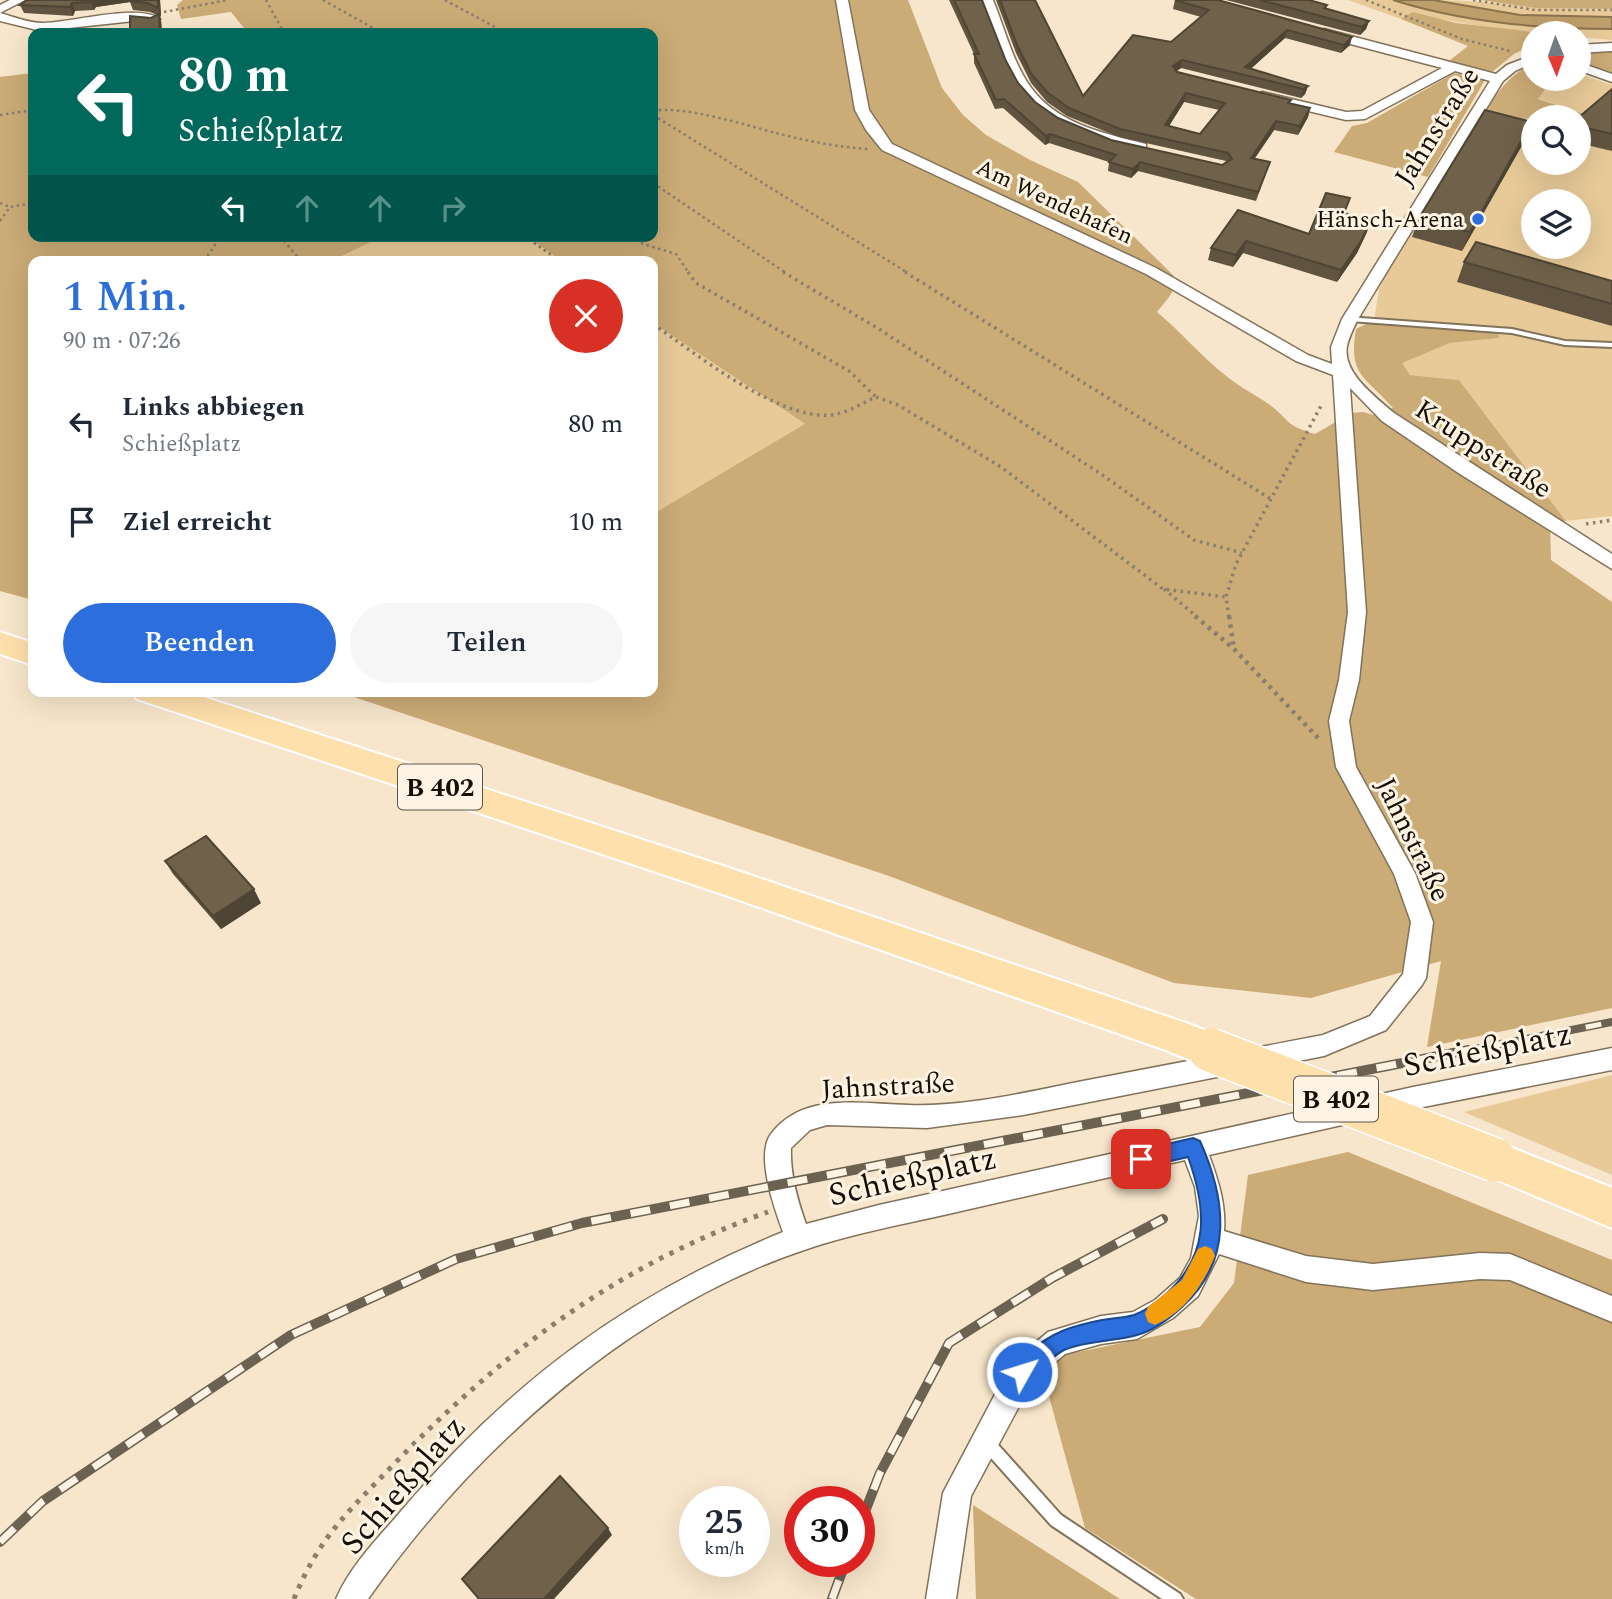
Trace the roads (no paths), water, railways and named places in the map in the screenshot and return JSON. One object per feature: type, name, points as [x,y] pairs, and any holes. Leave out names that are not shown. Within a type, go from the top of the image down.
[{"type":"main road","points":[[0,643],[28,652]]},
{"type":"main road","name":"B 402","points":[[166,697],[732,883],[1177,1037],[1495,1160],[1612,1209]]},
{"type":"street","points":[[0,10],[19,0]]},
{"type":"street","name":"Am Wendehafen","points":[[842,0],[862,110],[873,130],[893,150],[1176,284],[1302,358],[1339,369]]},
{"type":"street","points":[[987,0],[1025,88],[1037,103],[1075,127],[1113,141],[1153,150]]},
{"type":"street","points":[[0,18],[41,27],[134,18],[154,19]]},
{"type":"street","points":[[1307,29],[1498,79]]},
{"type":"street","points":[[1591,48],[1612,47]]},
{"type":"street","name":"Jahnstraße","points":[[798,1239],[787,1206],[777,1159],[779,1143],[803,1121],[827,1114],[928,1117],[1023,1104],[1324,1045],[1378,1023],[1414,978],[1422,922],[1404,873],[1346,767],[1339,721],[1349,680],[1357,612],[1339,347],[1350,319],[1498,79],[1521,64]]},
{"type":"street","points":[[1244,91],[1346,116],[1357,116],[1365,115],[1452,68]]},
{"type":"street","points":[[1591,71],[1612,78]]},
{"type":"street","name":"Kruppstraße","points":[[1339,369],[1388,417],[1612,563]]},
{"type":"street","name":"Schießplatz","points":[[351,1599],[435,1492],[506,1418],[568,1365],[645,1313],[717,1274],[798,1239],[879,1217],[1413,1098],[1612,1059]]},
{"type":"street","points":[[942,1599],[957,1493],[1022,1372],[1058,1342],[1101,1330],[1137,1325],[1164,1309],[1189,1287],[1203,1263],[1210,1239],[1212,1216],[1208,1187],[1193,1147]]},
{"type":"street","points":[[1210,1239],[1306,1269],[1339,1274],[1373,1276],[1480,1266],[1510,1267],[1612,1309]]},
{"type":"lane","points":[[1350,319],[1512,331],[1565,342],[1612,345]]},
{"type":"lane","points":[[985,1441],[1056,1520],[1175,1599]]},
{"type":"railway","points":[[1460,1052],[1612,1022]]},
{"type":"railway","points":[[0,1542],[43,1501],[291,1335],[456,1259],[582,1223],[1469,1050]]},
{"type":"railway","points":[[875,1486],[949,1343],[1052,1278],[1163,1219]]},
{"type":"railway","points":[[832,1599],[840,1577]]},
{"type":"place","name":"Hänsch-Arena","points":[[1478,219]]}]
